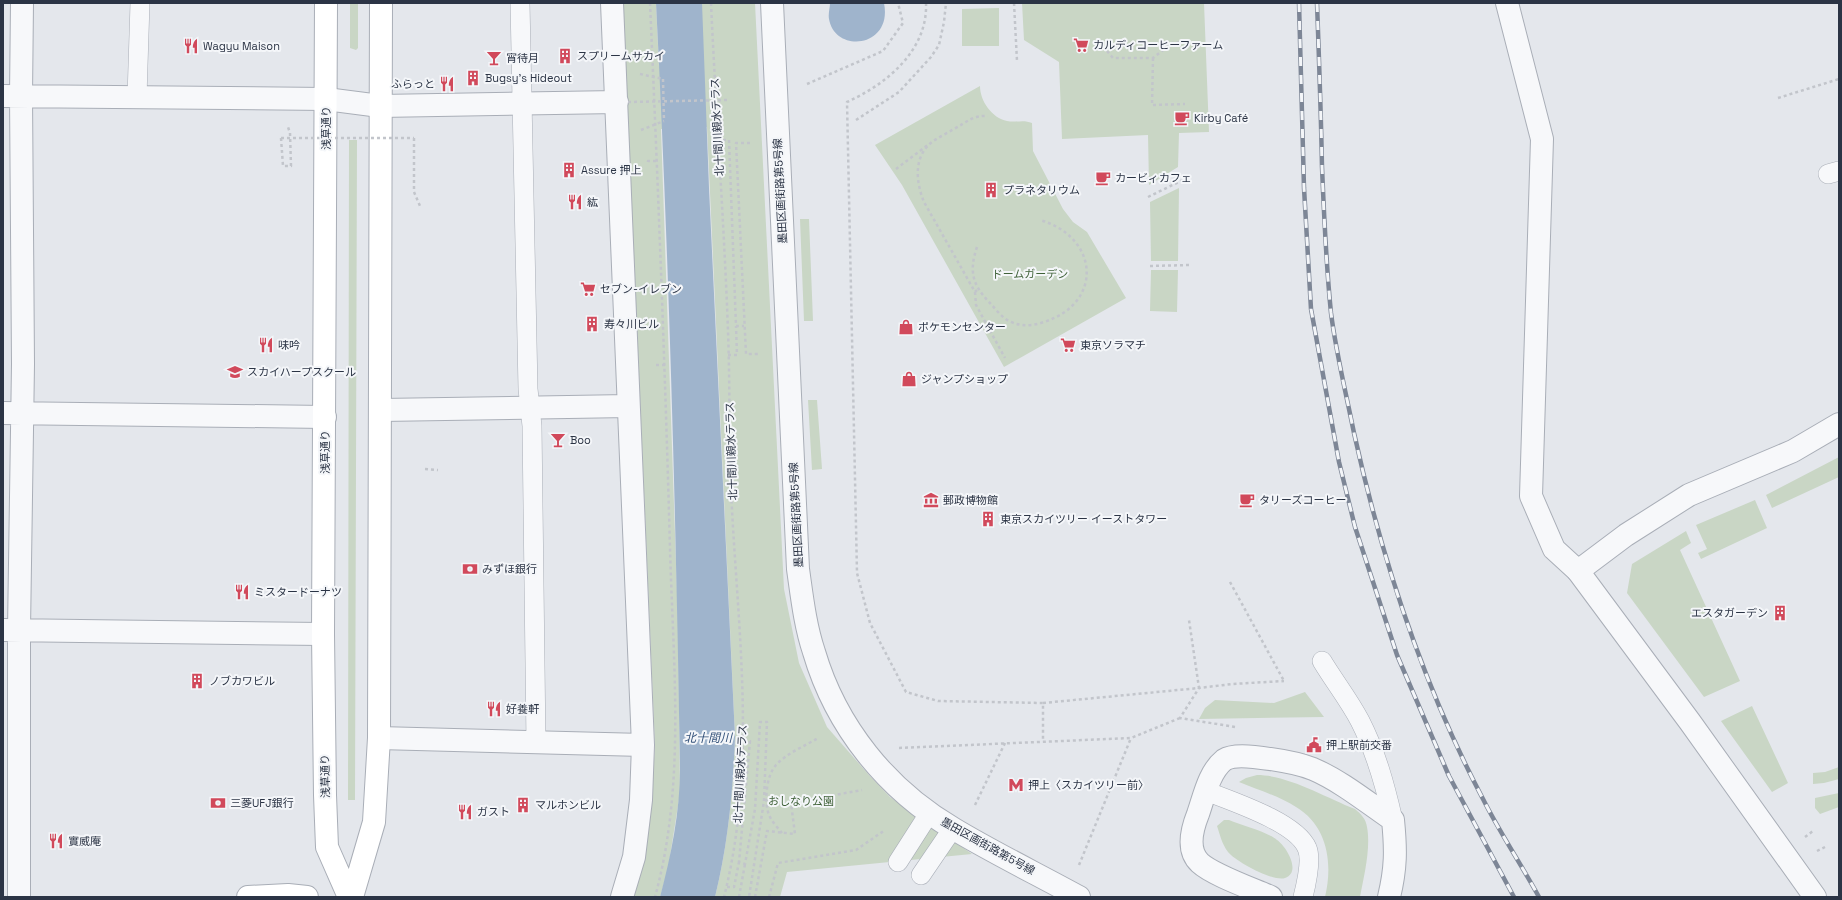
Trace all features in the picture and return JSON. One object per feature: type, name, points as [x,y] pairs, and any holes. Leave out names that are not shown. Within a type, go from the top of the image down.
[{"type":"main road","name":"浅草通り","points":[[326,3],[324,634],[325,795],[327,847],[351,897]]},
{"type":"main road","name":"浅草通り","points":[[351,897],[374,822],[379,738],[381,410],[380,3]]},
{"type":"main road","points":[[248,897],[288,895],[307,897]]},
{"type":"street","points":[[19,897],[11,630],[12,413],[23,356],[12,95],[22,3]]},
{"type":"street","points":[[612,3],[623,102],[628,406],[643,745],[641,800],[634,857],[622,897]]},
{"type":"street","name":"墨田区画街路第5号線","points":[[772,3],[798,569],[804,611],[814,653],[829,691],[847,726],[885,777],[953,828],[1079,897]]},
{"type":"street","points":[[1507,3],[1542,139],[1532,496],[1554,549],[1578,571],[1695,729],[1815,897]]},
{"type":"street","points":[[12,95],[326,99],[380,106],[523,105],[623,102]]},
{"type":"street","points":[[381,410],[529,406],[628,406]]},
{"type":"street","points":[[12,413],[325,417]]},
{"type":"street","points":[[1578,571],[1626,535],[1690,495],[1793,451],[1839,424]]},
{"type":"street","points":[[11,630],[324,634]]},
{"type":"street","points":[[379,738],[643,745]]},
{"type":"street","points":[[1271,897],[1215,871],[1200,862],[1194,853],[1192,828],[1217,767],[1226,759],[1248,756],[1268,758],[1312,769],[1329,777],[1393,820],[1396,850],[1394,876],[1389,897]]},
{"type":"lane","points":[[137,97],[140,3]]},
{"type":"lane","points":[[520,3],[529,406],[532,426],[536,743]]},
{"type":"lane","points":[[1322,661],[1360,720],[1372,748],[1386,790],[1393,820]]},
{"type":"lane","points":[[1206,791],[1273,818],[1292,831],[1307,848],[1309,870],[1303,897]]},
{"type":"lane","points":[[898,862],[930,812]]},
{"type":"lane","points":[[921,876],[953,828]]},
{"type":"path","points":[[650,3],[665,365],[675,741],[670,826],[663,869],[655,897]]},
{"type":"path","name":"北十間川親水テラス","points":[[711,3],[728,355],[731,488],[744,740],[742,797],[735,846],[724,897]]},
{"type":"path","points":[[807,84],[883,52],[903,22],[898,3]]},
{"type":"path","points":[[926,3],[922,35],[902,65],[886,79],[847,102],[857,573],[870,623],[906,692],[938,701],[1043,703],[1232,684],[1284,681],[1230,582]]},
{"type":"path","points":[[856,120],[899,92],[931,57],[938,45],[944,22],[946,3]]},
{"type":"path","points":[[1014,3],[1017,61]]},
{"type":"path","points":[[1107,51],[1113,58],[1153,58],[1172,43],[1184,42]]},
{"type":"path","points":[[1153,58],[1152,105],[1185,104]]},
{"type":"path","points":[[640,74],[663,79],[664,120],[640,130]]},
{"type":"path","points":[[1778,98],[1839,79]]},
{"type":"path","points":[[623,102],[728,100]]},
{"type":"path","points":[[896,169],[932,142],[977,116],[988,116]]},
{"type":"path","points":[[290,133],[291,166],[283,166],[281,138],[414,138],[414,192],[420,206]]},
{"type":"path","points":[[717,140],[729,140],[737,355],[728,355]]},
{"type":"path","points":[[932,142],[920,158],[918,168],[919,188],[924,202],[976,291],[1007,319],[1021,325],[1032,326],[1052,320],[1064,314],[1076,304],[1084,288],[1086,278],[1086,266],[1082,253],[1072,238],[1062,229],[1040,220]]},
{"type":"path","points":[[753,143],[736,143],[746,354],[762,354]]},
{"type":"path","points":[[1148,197],[1187,178]]},
{"type":"path","points":[[977,247],[972,271],[976,291],[976,305],[1005,358]]},
{"type":"path","points":[[1150,266],[1189,265]]},
{"type":"path","points":[[736,326],[744,326]]},
{"type":"path","points":[[656,366],[665,365]]},
{"type":"path","points":[[425,470],[438,470]]},
{"type":"path","points":[[1180,718],[1199,688],[1189,620]]},
{"type":"path","points":[[1043,703],[1043,741]]},
{"type":"path","points":[[896,748],[1131,738],[1180,718],[1238,727],[1248,756]]},
{"type":"path","points":[[739,897],[755,808],[760,722],[767,722],[766,788],[769,815],[782,833]]},
{"type":"path","points":[[749,897],[766,788],[776,765],[818,738]]},
{"type":"path","points":[[1078,868],[1131,738]]},
{"type":"path","points":[[727,887],[734,887],[739,862],[750,740],[744,740]]},
{"type":"path","points":[[975,805],[1005,743]]},
{"type":"path","points":[[1076,786],[1087,786]]},
{"type":"path","points":[[755,897],[767,831],[796,834],[791,803],[865,790]]},
{"type":"path","points":[[769,897],[778,863],[856,850],[886,829]]},
{"type":"path","points":[[1803,838],[1812,831]]},
{"type":"path","points":[[1814,852],[1825,847]]},
{"type":"path","points":[[739,862],[746,864]]},
{"type":"green space","points":[[350,3],[358,3],[358,48],[356,50],[350,48]]},
{"type":"green space","name":"おしなり公園","points":[[623,3],[656,3],[659,67],[701,3],[755,3],[784,589],[799,663],[827,727],[869,775],[890,797],[972,854],[787,872],[780,897],[715,897],[720,877],[729,818],[735,737],[707,127],[661,129],[678,621],[680,793],[668,869],[660,897],[631,897],[650,816],[655,746]]},
{"type":"green space","points":[[1022,3],[1204,3],[1209,132],[1179,133],[1178,167],[1149,185],[1148,135],[1062,139],[1059,62],[1024,40]]},
{"type":"green space","points":[[999,8],[999,46],[962,46],[962,9]]},
{"type":"green space","name":"ドームガーデン","points":[[980,86],[985,103],[996,116],[1007,121],[1026,121],[1032,123],[1033,151],[1063,209],[1073,222],[1087,232],[1126,298],[1004,367],[902,185],[875,145]]},
{"type":"green space","points":[[349,140],[357,140],[355,800],[348,800]]},
{"type":"green space","points":[[1179,188],[1178,261],[1151,261],[1150,202]]},
{"type":"green space","points":[[800,219],[809,219],[813,321],[804,321]]},
{"type":"green space","points":[[1151,270],[1178,270],[1177,312],[1150,311]]},
{"type":"green space","points":[[808,400],[817,400],[822,469],[812,470]]},
{"type":"green space","points":[[1839,457],[1839,477],[1772,508],[1766,495]]},
{"type":"green space","points":[[1755,500],[1767,528],[1701,559],[1698,553],[1707,549],[1696,525]]},
{"type":"green space","points":[[1686,531],[1691,543],[1680,550],[1740,681],[1704,697],[1627,593],[1632,564]]},
{"type":"green space","points":[[1305,692],[1324,717],[1199,719],[1205,708],[1215,700],[1274,703]]},
{"type":"green space","points":[[1752,706],[1788,783],[1772,792],[1721,721]]},
{"type":"green space","points":[[1839,767],[1839,779],[1813,784],[1813,773],[1825,772]]},
{"type":"green space","points":[[1257,775],[1269,776],[1294,783],[1355,809],[1361,815],[1366,824],[1368,844],[1360,897],[1325,897],[1328,859],[1326,847],[1315,824],[1307,815],[1289,803],[1276,796],[1239,782]]},
{"type":"green space","points":[[1839,793],[1839,807],[1820,814],[1815,808],[1815,798]]},
{"type":"green space","points":[[1224,820],[1229,820],[1261,831],[1281,843],[1291,859],[1292,870],[1290,875],[1285,878],[1272,877],[1255,870],[1232,856],[1224,846],[1217,826]]},
{"type":"water","name":"北十間川","points":[[656,3],[702,3],[709,188],[735,737],[729,818],[720,877],[715,897],[660,897],[674,834],[680,785],[680,769],[665,194]]},
{"type":"water","points":[[830,3],[884,3],[884,18],[880,29],[872,37],[862,41],[851,41],[841,38],[833,30],[829,19]]},
{"type":"railway","points":[[1299,3],[1304,188],[1311,309],[1339,462],[1355,527],[1397,655],[1449,776],[1514,897]]},
{"type":"railway","points":[[1317,3],[1326,258],[1331,313],[1341,373],[1365,480],[1377,527],[1406,620],[1441,711],[1461,755],[1490,812],[1539,897]]},
{"type":"place","name":"カルディコーヒーファーム","points":[[1081,45]]},
{"type":"place","name":"Wagyu Maison","points":[[191,46]]},
{"type":"place","name":"スプリームサカイ","points":[[565,56]]},
{"type":"place","name":"宵待月","points":[[494,58]]},
{"type":"place","name":"Bugsy's Hideout","points":[[473,78]]},
{"type":"place","name":"ふらっと","points":[[447,84]]},
{"type":"place","name":"Kirby Café","points":[[1182,118]]},
{"type":"place","name":"Assure 押上","points":[[569,170]]},
{"type":"place","name":"カービィカフェ","points":[[1103,178]]},
{"type":"place","name":"プラネタリウム","points":[[991,190]]},
{"type":"place","name":"紘","points":[[575,202]]},
{"type":"place","name":"セブン-イレブン","points":[[588,289]]},
{"type":"place","name":"寿々川ビル","points":[[592,324]]},
{"type":"place","name":"ポケモンセンター","points":[[906,327]]},
{"type":"place","name":"味吟","points":[[266,345]]},
{"type":"place","name":"東京ソラマチ","points":[[1068,345]]},
{"type":"place","name":"スカイハープスクール","points":[[235,372]]},
{"type":"place","name":"ジャンプショップ","points":[[909,379]]},
{"type":"place","name":"Boo","points":[[558,440]]},
{"type":"place","name":"郵政博物館","points":[[931,500]]},
{"type":"place","name":"タリーズコーヒー","points":[[1247,500]]},
{"type":"place","name":"東京スカイツリー イーストタワー","points":[[988,519]]},
{"type":"place","name":"みずほ銀行","points":[[470,569]]},
{"type":"place","name":"ミスタードーナツ","points":[[242,592]]},
{"type":"place","name":"エスタガーデン","points":[[1780,613]]},
{"type":"place","name":"ノブカワビル","points":[[197,681]]},
{"type":"place","name":"好養軒","points":[[494,709]]},
{"type":"place","name":"押上駅前交番","points":[[1314,745]]},
{"type":"place","name":"押上〈スカイツリー前〉","points":[[1016,785]]},
{"type":"place","name":"三菱UFJ銀行","points":[[218,803]]},
{"type":"place","name":"マルホンビル","points":[[523,805]]},
{"type":"place","name":"ガスト","points":[[465,812]]},
{"type":"place","name":"實威庵","points":[[56,841]]}]
